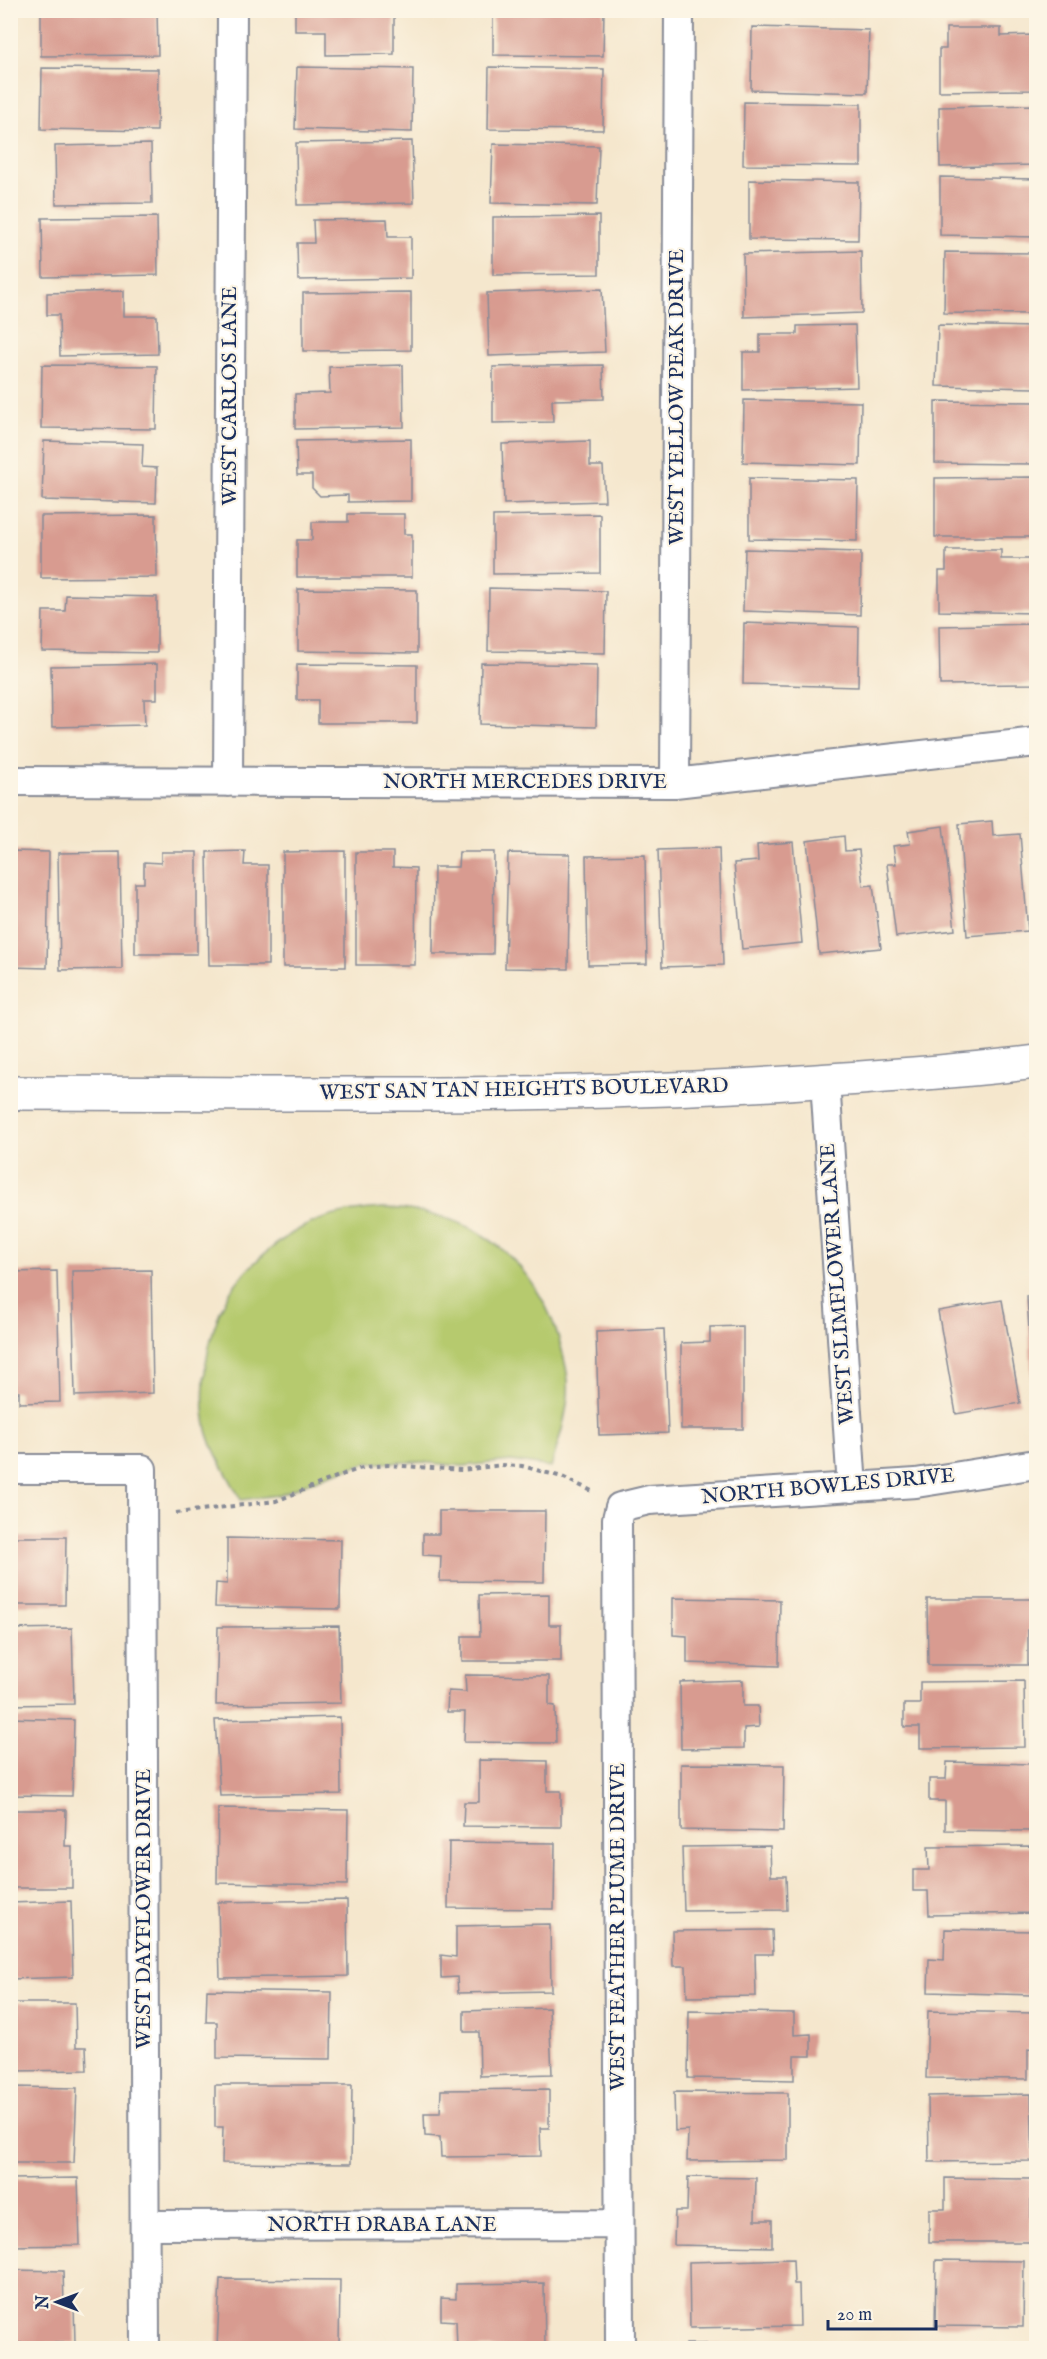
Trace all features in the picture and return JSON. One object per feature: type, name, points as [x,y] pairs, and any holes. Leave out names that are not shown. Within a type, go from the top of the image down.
[{"type":"street","name":"WEST CARLOS LANE","points":[[228,782],[232,10]]},
{"type":"street","name":"WEST YELLOW PEAK DRIVE","points":[[675,783],[679,10]]},
{"type":"street","name":"NORTH MERCEDES DRIVE","points":[[10,781],[675,783],[1036,742]]},
{"type":"street","name":"WEST SAN TAN HEIGHTS BOULEVARD","points":[[10,1093],[598,1093],[825,1081],[980,1070],[1036,1062]]},
{"type":"street","name":"WEST SLIMFLOWER LANE","points":[[825,1081],[852,1488]]},
{"type":"street","name":"NORTH BOWLES DRIVE","points":[[620,1507],[649,1500],[916,1483],[1036,1464]]},
{"type":"street","name":"WEST DAYFLOWER DRIVE","points":[[10,1469],[142,1469],[145,2349]]},
{"type":"street","name":"WEST FEATHER PLUME DRIVE","points":[[620,1507],[617,1519],[620,2349]]},
{"type":"street","name":"NORTH DRABA LANE","points":[[145,2226],[619,2224]]},
{"type":"path","points":[[142,1518],[276,1501],[365,1467],[388,1465],[462,1470],[502,1465],[522,1466],[562,1476],[620,1507]]},
{"type":"green space","points":[[383,1208],[431,1214],[459,1223],[479,1233],[514,1261],[541,1297],[558,1337],[568,1382],[565,1414],[551,1467],[511,1461],[463,1466],[421,1462],[367,1463],[328,1475],[278,1495],[241,1500],[213,1448],[204,1414],[206,1362],[214,1328],[227,1297],[254,1263],[291,1234],[316,1221],[357,1210]]},
{"type":"building","points":[[41,10],[157,10],[158,55],[41,56]]},
{"type":"building","points":[[295,10],[394,10],[394,54],[326,55],[326,31],[295,31]]},
{"type":"building","points":[[493,10],[604,10],[603,56],[493,55]]},
{"type":"building","points":[[752,27],[869,30],[867,93],[751,90]]},
{"type":"building","points":[[946,28],[1001,28],[1001,36],[1036,35],[1036,90],[939,91],[939,49],[946,49]]},
{"type":"building","points":[[297,67],[413,69],[412,132],[295,129]]},
{"type":"building","points":[[489,67],[604,69],[603,130],[488,129]]},
{"type":"building","points":[[42,68],[158,69],[157,131],[41,129]]},
{"type":"building","points":[[744,102],[861,104],[861,166],[743,165]]},
{"type":"building","points":[[1036,105],[1036,165],[940,167],[939,107]]},
{"type":"building","points":[[412,141],[414,203],[297,205],[296,143]]},
{"type":"building","points":[[151,144],[152,203],[56,204],[55,146]]},
{"type":"building","points":[[493,144],[599,146],[597,205],[491,203]]},
{"type":"building","points":[[940,177],[1036,179],[1036,237],[940,235]]},
{"type":"building","points":[[749,180],[859,182],[858,240],[749,239]]},
{"type":"building","points":[[599,216],[599,274],[493,275],[493,217]]},
{"type":"building","points":[[157,217],[158,275],[43,277],[42,218]]},
{"type":"building","points":[[387,219],[388,237],[411,237],[411,278],[298,280],[297,243],[314,243],[313,220]]},
{"type":"building","points":[[861,251],[862,313],[744,317],[743,254]]},
{"type":"building","points":[[945,252],[1036,253],[1036,314],[944,313]]},
{"type":"building","points":[[602,289],[605,352],[489,356],[487,293]]},
{"type":"building","points":[[124,291],[124,316],[157,316],[158,354],[60,356],[59,315],[47,315],[47,293]]},
{"type":"building","points":[[411,292],[411,350],[303,351],[303,293]]},
{"type":"building","points":[[855,325],[857,387],[743,390],[743,352],[760,352],[760,334],[797,334],[797,326]]},
{"type":"building","points":[[938,325],[1036,327],[1035,388],[936,386]]},
{"type":"building","points":[[42,365],[157,366],[156,429],[41,428]]},
{"type":"building","points":[[403,365],[404,427],[295,429],[295,394],[330,393],[329,367]]},
{"type":"building","points":[[603,365],[604,399],[552,400],[553,422],[493,423],[493,367]]},
{"type":"building","points":[[744,400],[861,402],[860,465],[743,462]]},
{"type":"building","points":[[935,401],[1036,402],[1036,464],[935,463]]},
{"type":"building","points":[[411,439],[411,501],[348,502],[348,495],[320,496],[312,488],[312,475],[297,475],[296,441]]},
{"type":"building","points":[[44,441],[143,444],[142,467],[157,468],[156,503],[42,500]]},
{"type":"building","points":[[590,441],[590,466],[603,466],[605,501],[504,504],[502,444]]},
{"type":"building","points":[[1036,477],[1036,537],[935,537],[935,478]]},
{"type":"building","points":[[749,478],[858,480],[857,541],[749,539]]},
{"type":"building","points":[[348,514],[404,514],[404,534],[412,534],[412,577],[297,577],[297,540],[312,540],[312,522],[348,522]]},
{"type":"building","points":[[600,514],[600,573],[493,574],[493,516]]},
{"type":"building","points":[[156,515],[157,577],[41,578],[41,516]]},
{"type":"building","points":[[745,549],[861,552],[860,615],[743,611]]},
{"type":"building","points":[[946,550],[1001,550],[1001,559],[1036,559],[1036,613],[939,611],[939,571],[946,571]]},
{"type":"building","points":[[489,588],[606,591],[605,653],[488,651]]},
{"type":"building","points":[[298,589],[417,590],[417,653],[298,651]]},
{"type":"building","points":[[66,595],[157,597],[157,653],[42,651],[43,611],[65,611]]},
{"type":"building","points":[[744,623],[859,627],[858,687],[743,684]]},
{"type":"building","points":[[1036,624],[1036,684],[940,685],[939,626]]},
{"type":"building","points":[[481,663],[597,665],[596,727],[480,724]]},
{"type":"building","points":[[157,664],[157,699],[144,699],[145,725],[52,727],[51,666]]},
{"type":"building","points":[[297,664],[417,665],[417,723],[318,723],[318,700],[297,700]]},
{"type":"building","points":[[992,821],[993,836],[1020,834],[1028,931],[967,936],[959,824]]},
{"type":"building","points":[[943,826],[955,930],[896,937],[887,864],[896,864],[893,846],[910,844],[908,831]]},
{"type":"building","points":[[844,836],[845,851],[859,850],[863,886],[873,885],[881,948],[819,954],[807,841]]},
{"type":"building","points":[[793,842],[802,943],[742,949],[734,863],[758,861],[757,845]]},
{"type":"building","points":[[719,848],[723,965],[662,967],[658,850]]},
{"type":"building","points":[[12,851],[49,852],[47,968],[10,967]]},
{"type":"building","points":[[245,851],[244,865],[268,865],[268,965],[209,965],[207,852]]},
{"type":"building","points":[[345,851],[345,967],[283,967],[283,852]]},
{"type":"building","points":[[120,852],[122,969],[60,970],[58,853]]},
{"type":"building","points":[[161,852],[197,852],[197,954],[135,954],[135,883],[144,883],[144,862],[161,863]]},
{"type":"building","points":[[356,852],[393,852],[393,867],[416,868],[415,965],[356,965]]},
{"type":"building","points":[[459,852],[494,852],[493,954],[433,954],[434,867],[458,867]]},
{"type":"building","points":[[508,853],[570,854],[568,969],[505,968]]},
{"type":"building","points":[[645,855],[647,964],[588,965],[586,856]]},
{"type":"building","points":[[151,1270],[153,1393],[75,1396],[72,1271]]},
{"type":"building","points":[[57,1271],[60,1402],[19,1403],[19,1392],[10,1392],[10,1272]]},
{"type":"building","points":[[1027,1296],[1036,1296],[1036,1400],[1033,1400]]},
{"type":"building","points":[[1002,1300],[1020,1403],[956,1414],[938,1311]]},
{"type":"building","points":[[743,1326],[743,1429],[681,1429],[681,1343],[710,1342],[710,1327]]},
{"type":"building","points":[[664,1329],[668,1433],[599,1435],[596,1332]]},
{"type":"building","points":[[439,1511],[545,1511],[544,1582],[440,1581],[441,1556],[423,1555],[423,1534],[439,1534]]},
{"type":"building","points":[[10,1537],[66,1537],[65,1605],[10,1605]]},
{"type":"building","points":[[227,1538],[341,1540],[340,1609],[215,1607],[216,1583],[227,1584]]},
{"type":"building","points":[[549,1594],[549,1625],[561,1625],[561,1661],[462,1661],[462,1636],[480,1636],[479,1595]]},
{"type":"building","points":[[673,1598],[780,1600],[779,1666],[687,1663],[687,1636],[673,1635]]},
{"type":"building","points":[[927,1599],[1036,1599],[1036,1630],[1028,1630],[1028,1665],[928,1665]]},
{"type":"building","points":[[339,1626],[341,1703],[216,1705],[218,1627]]},
{"type":"building","points":[[72,1628],[74,1704],[10,1705],[10,1629]]},
{"type":"building","points":[[465,1675],[549,1676],[549,1705],[555,1706],[556,1743],[464,1742],[465,1712],[447,1712],[448,1691],[466,1692]]},
{"type":"building","points":[[743,1680],[743,1706],[758,1706],[759,1727],[744,1728],[744,1748],[681,1749],[680,1682]]},
{"type":"building","points":[[1024,1681],[1025,1747],[920,1748],[920,1727],[904,1727],[904,1704],[920,1704],[920,1682]]},
{"type":"building","points":[[340,1717],[341,1794],[220,1796],[215,1720]]},
{"type":"building","points":[[10,1718],[74,1720],[72,1796],[10,1795]]},
{"type":"building","points":[[479,1760],[547,1761],[547,1791],[561,1791],[561,1827],[463,1826],[464,1802],[479,1802]]},
{"type":"building","points":[[947,1762],[1033,1764],[1033,1831],[945,1830],[945,1801],[929,1801],[929,1779],[946,1779]]},
{"type":"building","points":[[681,1764],[784,1765],[783,1832],[681,1830]]},
{"type":"building","points":[[218,1808],[348,1810],[347,1885],[217,1883]]},
{"type":"building","points":[[10,1810],[66,1810],[65,1846],[72,1846],[72,1888],[10,1888]]},
{"type":"building","points":[[449,1842],[555,1843],[554,1909],[448,1908]]},
{"type":"building","points":[[770,1846],[771,1876],[786,1876],[787,1910],[684,1911],[682,1847]]},
{"type":"building","points":[[1033,1846],[1033,1913],[929,1915],[928,1891],[913,1891],[913,1870],[929,1870],[928,1847]]},
{"type":"building","points":[[347,1900],[348,1976],[220,1978],[218,1902]]},
{"type":"building","points":[[71,1901],[73,1977],[10,1979],[10,1903]]},
{"type":"building","points":[[550,1924],[551,1991],[458,1993],[457,1977],[441,1978],[441,1955],[456,1957],[456,1926]]},
{"type":"building","points":[[945,1929],[1033,1931],[1031,1995],[928,1992],[929,1959],[944,1960]]},
{"type":"building","points":[[772,1930],[773,1954],[755,1954],[756,1996],[687,1997],[686,1966],[673,1966],[672,1931]]},
{"type":"building","points":[[207,1990],[332,1992],[331,2059],[217,2058],[217,2022],[206,2022]]},
{"type":"building","points":[[10,2003],[75,2003],[76,2047],[86,2047],[87,2070],[10,2071]]},
{"type":"building","points":[[549,2008],[552,2074],[480,2076],[479,2032],[464,2032],[464,2011]]},
{"type":"building","points":[[689,2011],[794,2013],[794,2035],[811,2034],[811,2056],[794,2056],[794,2080],[688,2078]]},
{"type":"building","points":[[928,2011],[1036,2013],[1036,2050],[1028,2049],[1028,2079],[926,2078]]},
{"type":"building","points":[[215,2085],[352,2085],[351,2164],[222,2163],[223,2127],[215,2127]]},
{"type":"building","points":[[10,2087],[77,2088],[74,2163],[10,2163]]},
{"type":"building","points":[[549,2089],[549,2128],[540,2128],[541,2156],[441,2157],[440,2137],[425,2136],[424,2113],[440,2113],[441,2090]]},
{"type":"building","points":[[674,2092],[788,2093],[788,2160],[687,2161],[688,2130],[675,2131]]},
{"type":"building","points":[[1031,2094],[1033,2161],[929,2162],[928,2096]]},
{"type":"building","points":[[688,2177],[756,2178],[755,2220],[772,2220],[772,2247],[674,2245],[675,2211],[687,2211]]},
{"type":"building","points":[[78,2178],[80,2245],[10,2246],[10,2179]]},
{"type":"building","points":[[945,2178],[1031,2179],[1031,2242],[929,2242],[929,2209],[945,2209]]},
{"type":"building","points":[[793,2259],[794,2284],[799,2284],[800,2326],[690,2328],[689,2262]]},
{"type":"building","points":[[936,2260],[1024,2261],[1023,2327],[935,2326]]},
{"type":"building","points":[[10,2270],[63,2271],[64,2304],[74,2304],[75,2343],[10,2343]]},
{"type":"building","points":[[220,2279],[340,2280],[339,2348],[217,2348]]},
{"type":"building","points":[[544,2283],[545,2348],[457,2348],[456,2321],[441,2320],[441,2298],[456,2299],[456,2284]]},
{"type":"building","points":[[686,2344],[787,2344],[787,2348],[686,2348]]},
{"type":"building","points":[[920,2344],[1025,2345],[1025,2348],[920,2348]]}]
